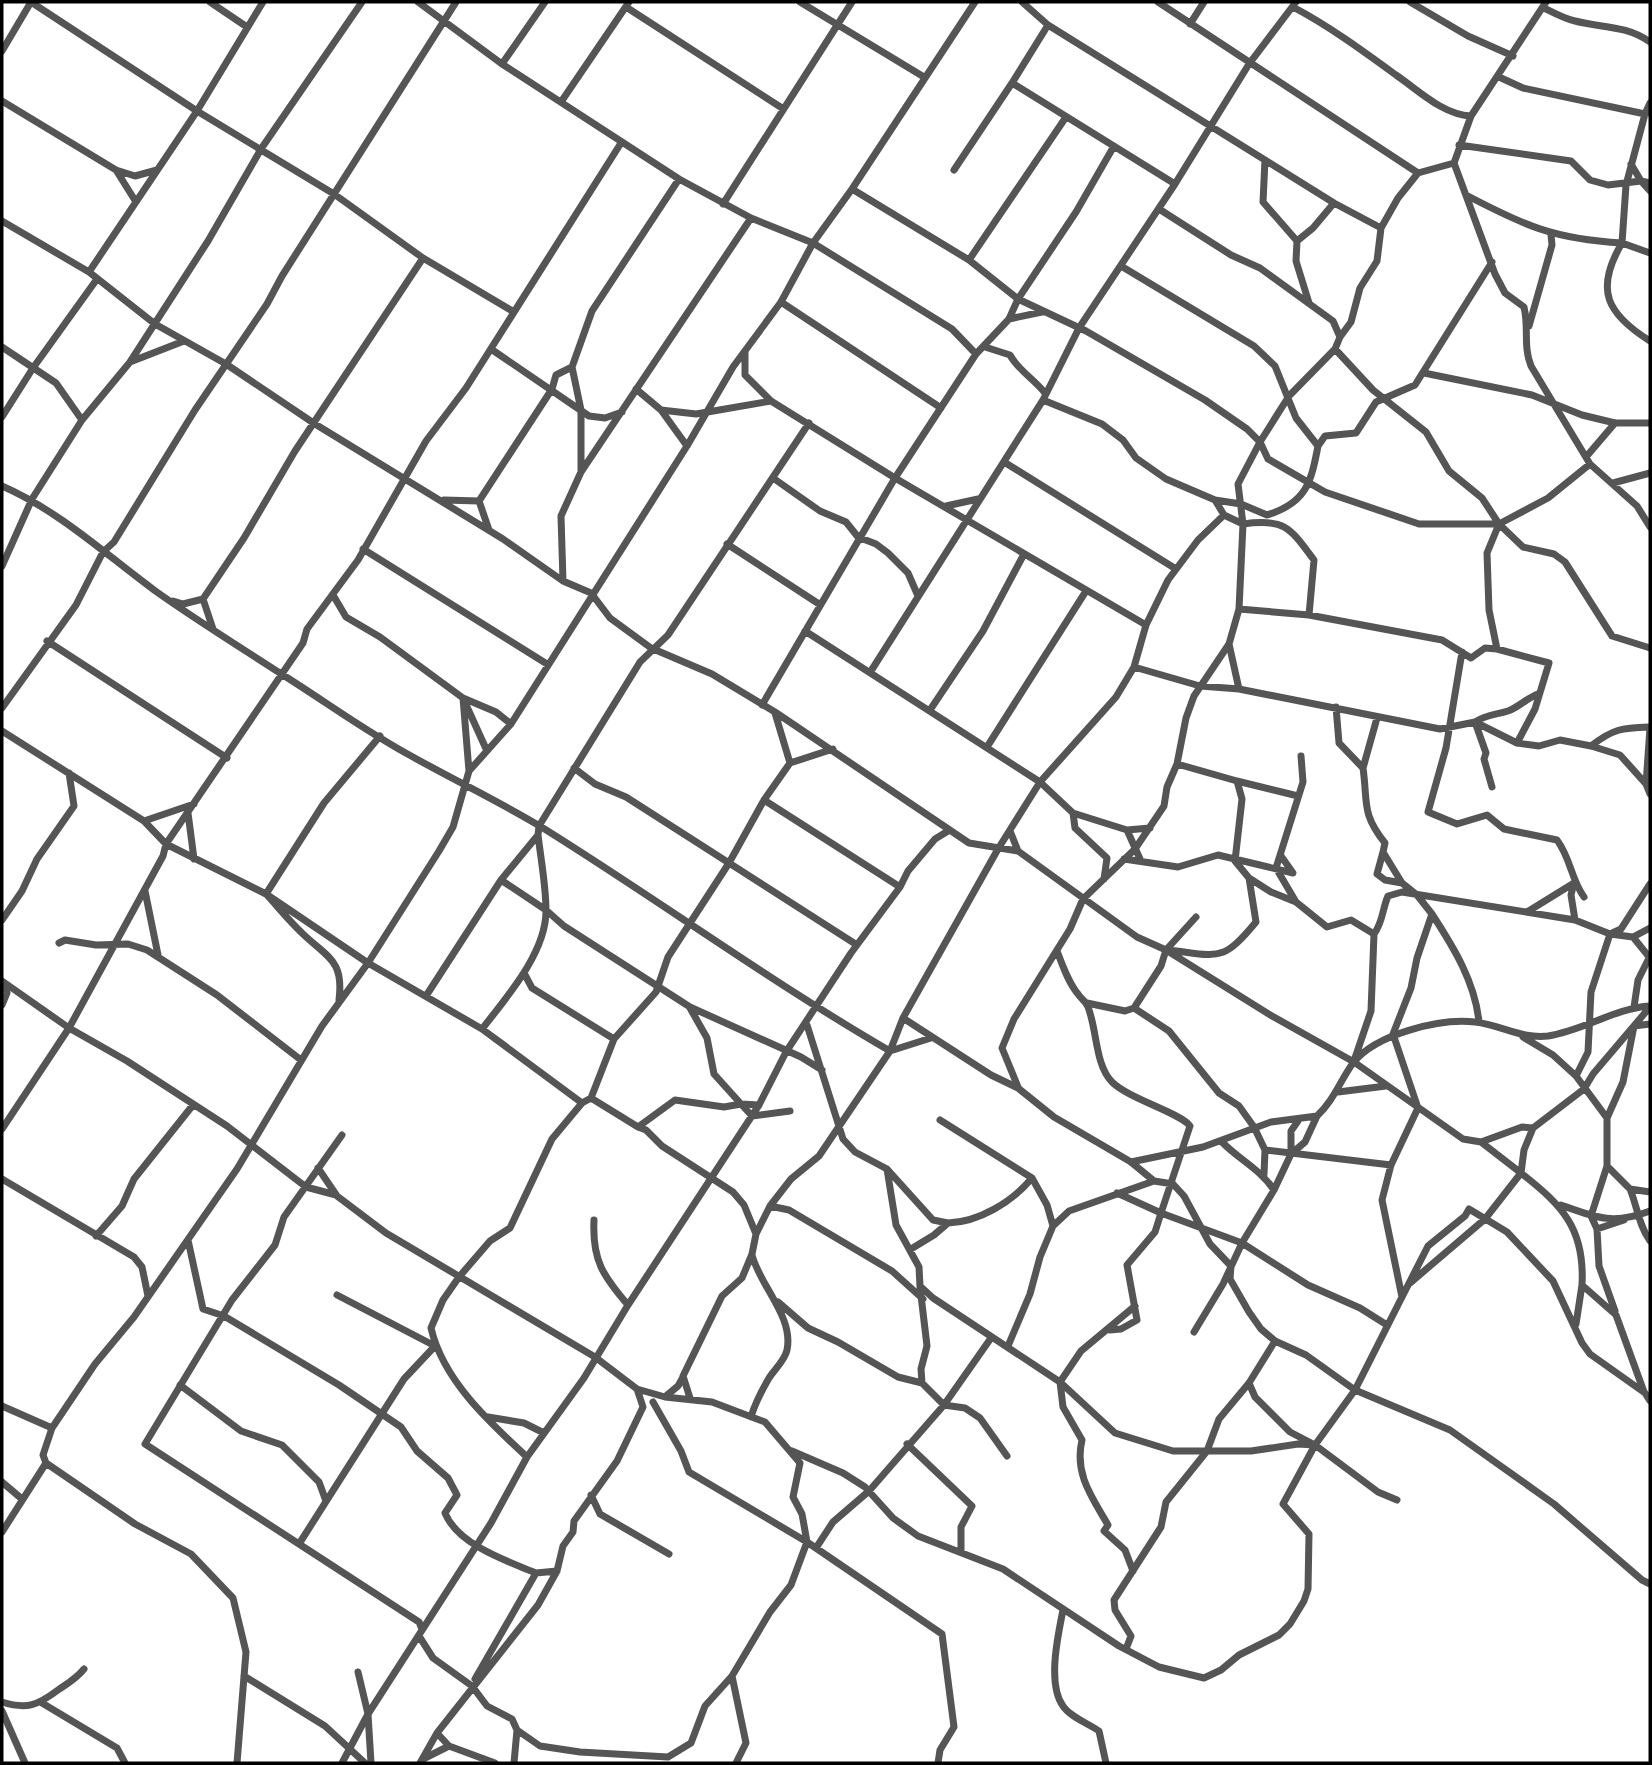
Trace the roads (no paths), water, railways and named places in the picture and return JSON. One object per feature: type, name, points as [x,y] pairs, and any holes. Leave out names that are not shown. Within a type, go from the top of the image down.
[{"type":"street","points":[[2,51],[32,2],[197,111],[334,194],[423,258],[514,312]]},
{"type":"street","points":[[210,2],[247,27]]},
{"type":"street","points":[[89,272],[197,111],[263,2]]},
{"type":"street","points":[[2,566],[32,499],[82,420],[130,362],[261,149],[362,2]]},
{"type":"street","points":[[418,2],[502,64],[679,179],[751,219],[813,243],[952,329],[976,354]]},
{"type":"street","points":[[2,708],[47,641],[76,605],[103,552],[114,542],[456,2]]},
{"type":"street","points":[[502,64],[545,2]]},
{"type":"street","points":[[800,2],[924,77]]},
{"type":"street","points":[[723,204],[852,2]]},
{"type":"street","points":[[469,771],[511,724],[744,351],[781,302],[813,243],[852,189],[975,2]]},
{"type":"street","points":[[1022,2],[1048,24],[1334,203],[1381,228]]},
{"type":"street","points":[[1158,2],[1418,173]]},
{"type":"street","points":[[1190,24],[1204,2]]},
{"type":"street","points":[[1410,2],[1468,36],[1513,56]]},
{"type":"street","points":[[561,102],[628,4],[782,108]]},
{"type":"street","points":[[871,671],[1044,397],[1079,328],[1159,209],[1250,64],[1294,4],[1413,89],[1460,115],[1471,116]]},
{"type":"street","points":[[1529,328],[1524,307],[1505,293],[1454,163],[1471,116],[1545,5],[1573,21],[1607,24],[1636,32],[1650,42]]},
{"type":"street","points":[[954,170],[1048,24]]},
{"type":"street","points":[[1499,77],[1522,88],[1647,113]]},
{"type":"street","points":[[1012,83],[1175,184]]},
{"type":"street","points":[[2,101],[116,170],[135,176],[158,170]]},
{"type":"street","points":[[1650,103],[1626,185],[1622,243],[1609,275],[1609,302],[1614,314],[1650,341]]},
{"type":"street","points":[[969,260],[1066,117]]},
{"type":"street","points":[[2,1129],[69,1028],[163,856],[166,844],[303,643],[307,629],[363,549],[404,477],[491,349],[621,142]]},
{"type":"street","points":[[1459,145],[1571,161],[1590,180],[1608,185],[1626,185],[1641,181],[1650,183]]},
{"type":"street","points":[[762,705],[818,604],[895,478],[976,354],[1009,319],[1018,299],[1076,212],[1114,146]]},
{"type":"street","points":[[1265,160],[1263,202],[1297,241],[1296,261],[1309,304]]},
{"type":"street","points":[[1018,1088],[1002,1048],[1013,1019],[1057,951],[1083,899],[1135,849],[1164,806],[1167,787],[1177,764],[1186,718],[1200,685],[1229,644],[1239,609],[1243,524],[1238,484],[1289,396],[1335,349],[1351,322],[1360,288],[1377,261],[1381,228],[1398,198],[1418,173],[1454,163]]},
{"type":"street","points":[[1631,164],[1650,191]]},
{"type":"street","points":[[116,170],[135,202]]},
{"type":"street","points":[[581,472],[581,410],[572,367],[592,311],[679,179]]},
{"type":"street","points":[[852,189],[969,260],[1018,299],[1079,328],[1205,400],[1247,429],[1260,442],[1268,460],[1311,485],[1419,524],[1499,524],[1548,498],[1588,460],[1615,423]]},
{"type":"street","points":[[1465,194],[1511,219],[1551,235],[1622,243],[1650,252]]},
{"type":"street","points":[[1297,241],[1313,228],[1334,203]]},
{"type":"street","points":[[1159,209],[1231,255],[1260,268],[1333,321],[1340,337]]},
{"type":"street","points":[[563,581],[561,516],[581,472],[751,219]]},
{"type":"street","points":[[2,220],[89,272],[155,324],[226,364],[315,424],[442,500],[563,581],[591,593],[610,618],[652,648],[712,674],[834,749],[948,831],[969,843],[1018,851],[1137,937],[1166,950],[1272,1016],[1354,1062],[1464,1139],[1481,1142],[1560,1205],[1591,1216],[1624,1220]]},
{"type":"street","points":[[1551,235],[1552,245],[1524,350],[1588,460],[1637,506],[1650,527]]},
{"type":"street","points":[[167,599],[183,604],[203,599],[423,258]]},
{"type":"street","points":[[985,346],[1010,355],[1016,367],[1033,377],[1044,397],[1102,424],[1123,440],[1136,458],[1166,479],[1215,499],[1241,504],[1267,515],[1286,509],[1311,485],[1318,446],[1325,436],[1361,429],[1365,417],[1383,397],[1415,385],[1492,262]]},
{"type":"street","points":[[1121,265],[1254,346],[1275,366],[1296,418],[1318,446]]},
{"type":"street","points":[[2,417],[33,368],[97,279]]},
{"type":"street","points":[[781,302],[941,408]]},
{"type":"street","points":[[1009,319],[1044,312]]},
{"type":"street","points":[[130,362],[184,341]]},
{"type":"street","points":[[2,347],[56,383],[82,420]]},
{"type":"street","points":[[491,349],[589,416],[604,418],[622,412]]},
{"type":"street","points":[[1335,349],[1373,390],[1426,432],[1449,471],[1482,498],[1499,524],[1523,547],[1554,554],[1565,562],[1612,636],[1650,648]]},
{"type":"street","points":[[744,351],[745,375],[771,401],[895,478],[1146,625]]},
{"type":"street","points":[[479,501],[552,389],[556,374],[572,367]]},
{"type":"street","points":[[1424,373],[1520,392],[1615,423],[1650,423]]},
{"type":"street","points":[[636,389],[661,410],[687,446]]},
{"type":"street","points":[[661,410],[696,414],[771,401]]},
{"type":"street","points":[[482,1030],[524,973],[541,936],[546,909],[539,826],[652,648],[668,635],[809,423]]},
{"type":"street","points":[[1004,462],[1176,569]]},
{"type":"street","points":[[1614,483],[1650,473]]},
{"type":"street","points":[[773,478],[820,511],[846,522],[858,537],[876,544],[908,573],[918,596]]},
{"type":"street","points":[[2,486],[32,499],[70,524],[167,599],[282,674],[380,736],[539,826],[662,903],[687,924],[708,934],[815,1007],[890,1051],[931,1038]]},
{"type":"street","points":[[946,506],[978,499]]},
{"type":"street","points":[[1215,499],[1224,515],[1243,524],[1271,520],[1296,536],[1314,560],[1309,615]]},
{"type":"street","points":[[442,500],[479,501]]},
{"type":"street","points":[[479,501],[490,531]]},
{"type":"street","points":[[421,1761],[436,1733],[538,1605],[557,1571],[563,1546],[573,1532],[574,1521],[618,1461],[626,1436],[643,1407],[665,1397],[678,1386],[722,1296],[742,1278],[752,1254],[756,1234],[770,1206],[791,1179],[819,1156],[890,1051],[903,1018],[998,849],[1040,782],[1093,726],[1133,667],[1146,625],[1176,569],[1198,540],[1224,515]]},
{"type":"street","points":[[1497,649],[1489,610],[1487,553],[1499,524]]},
{"type":"street","points":[[727,544],[818,604]]},
{"type":"street","points":[[363,549],[547,664]]},
{"type":"street","points":[[930,710],[983,631],[1024,554]]},
{"type":"street","points":[[987,747],[1086,591]]},
{"type":"street","points":[[333,595],[346,617],[380,636],[463,698],[496,712],[511,724]]},
{"type":"street","points":[[203,599],[213,629]]},
{"type":"street","points":[[1239,609],[1309,615],[1442,640],[1471,659],[1485,648],[1549,663],[1535,709],[1517,743]]},
{"type":"street","points":[[805,631],[1040,782],[1073,813],[1127,830],[1150,828]]},
{"type":"street","points":[[47,641],[227,758]]},
{"type":"street","points":[[1229,644],[1238,689]]},
{"type":"street","points":[[1462,652],[1446,748],[1428,812],[1457,824],[1487,815],[1504,829],[1557,840],[1571,862],[1574,883],[1571,895],[1575,920]]},
{"type":"street","points":[[1133,667],[1200,685],[1238,689],[1447,730],[1475,722],[1492,713],[1509,711],[1527,698],[1538,694]]},
{"type":"street","points":[[463,698],[487,751]]},
{"type":"street","points":[[237,1763],[246,1652],[233,1598],[221,1582],[191,1554],[135,1524],[46,1463],[43,1455],[52,1429],[94,1364],[148,1297],[237,1169],[301,1060],[368,963],[453,827],[469,771],[463,698]]},
{"type":"street","points":[[1336,707],[1339,743],[1363,768]]},
{"type":"street","points":[[775,712],[790,762]]},
{"type":"street","points":[[1377,718],[1363,768],[1366,812],[1370,824],[1385,843],[1377,874],[1385,880],[1402,883]]},
{"type":"street","points":[[1475,722],[1517,743],[1539,746],[1560,740],[1620,755],[1646,783],[1650,794]]},
{"type":"street","points":[[1475,722],[1486,753],[1484,759],[1492,787]]},
{"type":"street","points":[[1591,746],[1606,734],[1626,726],[1650,727],[1646,783]]},
{"type":"street","points":[[2,731],[144,821],[166,844],[266,894],[368,963],[482,1030],[582,1103]]},
{"type":"street","points":[[266,894],[324,803],[380,736]]},
{"type":"street","points":[[527,1457],[469,1398],[435,1346],[431,1328],[443,1300],[489,1241],[510,1228],[552,1139],[582,1103],[591,1098],[614,1039],[658,987],[668,957],[687,924],[729,863],[764,800],[790,762],[834,749]]},
{"type":"street","points":[[1276,869],[1303,782],[1301,757]]},
{"type":"street","points":[[1177,764],[1298,796]]},
{"type":"street","points":[[574,768],[595,784],[626,797],[857,945]]},
{"type":"street","points":[[2,919],[22,891],[37,859],[74,806],[69,773]]},
{"type":"street","points":[[1237,782],[1242,799],[1235,861],[1249,878],[1271,892],[1296,902],[1327,927],[1352,920],[1374,934]]},
{"type":"street","points":[[764,800],[900,887]]},
{"type":"street","points":[[144,821],[169,815],[194,804]]},
{"type":"street","points":[[188,813],[194,859]]},
{"type":"street","points":[[1073,813],[1075,828],[1107,858],[1104,878]]},
{"type":"street","points":[[1127,830],[1140,859]]},
{"type":"street","points":[[342,1763],[368,1714],[477,1545],[523,1469],[527,1457],[584,1378],[710,1177],[752,1116],[786,1052],[807,1025],[815,1007],[900,887],[908,871],[928,846],[948,831]]},
{"type":"street","points":[[1010,831],[1018,851]]},
{"type":"street","points":[[426,996],[502,880],[538,835]]},
{"type":"street","points":[[1383,852],[1402,883],[1417,895],[1432,914],[1468,978],[1476,1000],[1479,1022]]},
{"type":"street","points":[[1123,859],[1140,859],[1161,866],[1178,867],[1218,855],[1293,873],[1281,856]]},
{"type":"street","points":[[1276,869],[1296,902]]},
{"type":"street","points":[[1166,950],[1220,956],[1233,949],[1256,922],[1249,878]]},
{"type":"street","points":[[502,880],[546,909],[564,926],[690,1007],[822,1071]]},
{"type":"street","points":[[1574,883],[1584,897]]},
{"type":"street","points":[[1526,913],[1574,883]]},
{"type":"street","points":[[1576,1076],[1588,1052],[1591,992],[1610,934],[1621,929],[1650,884]]},
{"type":"street","points":[[145,890],[158,955]]},
{"type":"street","points":[[1194,1332],[1223,1284],[1242,1243],[1274,1190],[1291,1154],[1305,1142],[1317,1116],[1338,1093],[1354,1062],[1371,1011],[1374,934],[1382,923],[1382,911],[1388,896],[1402,892],[1453,898],[1575,920],[1603,933],[1633,937],[1650,928]]},
{"type":"street","points":[[266,894],[302,934],[334,960],[341,982],[338,1003]]},
{"type":"street","points":[[1402,1297],[1382,1200],[1391,1165],[1418,1108],[1393,1034],[1411,988],[1417,958],[1432,914]]},
{"type":"street","points":[[1087,1003],[1125,1011],[1134,1008],[1161,966],[1166,950],[1196,917]]},
{"type":"street","points":[[1633,937],[1650,957],[1638,980],[1634,1007]]},
{"type":"street","points":[[59,943],[65,940],[96,945],[115,943],[137,946],[158,955],[217,995],[301,1060]]},
{"type":"street","points":[[1057,951],[1066,974],[1087,1003],[1100,1048],[1101,1069],[1113,1083],[1153,1108],[1186,1121],[1190,1126],[1155,1232],[1127,1265],[1137,1320],[1121,1329],[1110,1330],[1081,1351],[1069,1364],[1060,1382],[1063,1408],[1082,1440],[1078,1455],[1085,1487],[1108,1525],[1104,1531],[1125,1550],[1133,1571]]},
{"type":"street","points":[[524,973],[532,988],[614,1039]]},
{"type":"street","points":[[3,982],[69,1028],[127,1060],[226,1126],[306,1187],[337,1196]]},
{"type":"street","points":[[2,1006],[7,993],[3,982]]},
{"type":"street","points":[[690,1007],[707,1038],[714,1074],[752,1116]]},
{"type":"street","points":[[1522,1036],[1549,1036],[1634,1007],[1650,1007]]},
{"type":"street","points":[[1410,1283],[1485,1219],[1521,1173],[1524,1150],[1533,1128],[1584,1089],[1593,1074],[1650,1007]]},
{"type":"street","points":[[1134,1008],[1169,1031],[1219,1093],[1239,1106],[1254,1127],[1265,1150],[1264,1174]]},
{"type":"street","points":[[903,1018],[931,1038],[1018,1088],[1054,1117],[1131,1162],[1154,1181]]},
{"type":"street","points":[[1354,1062],[1393,1034],[1459,1021],[1479,1022],[1522,1036],[1553,1055],[1576,1076],[1607,1118]]},
{"type":"street","points":[[1634,1026],[1650,1024]]},
{"type":"street","points":[[807,1025],[841,1125],[843,1139],[849,1147],[887,1169],[933,1220],[967,1223],[1019,1193],[1031,1178]]},
{"type":"street","points":[[1634,1026],[1623,1082],[1607,1118],[1607,1166],[1591,1216],[1597,1229],[1599,1266],[1650,1401]]},
{"type":"street","points":[[1338,1093],[1387,1086]]},
{"type":"street","points":[[591,1098],[646,1130],[662,1146],[733,1192],[744,1205],[756,1234]]},
{"type":"street","points":[[638,1127],[675,1100],[724,1107],[759,1105]]},
{"type":"street","points":[[96,1236],[122,1206],[134,1180],[193,1105]]},
{"type":"street","points":[[752,1116],[790,1111]]},
{"type":"street","points":[[1131,1162],[1221,1142],[1254,1127],[1317,1116]]},
{"type":"street","points":[[940,1120],[1031,1178],[1047,1205],[1053,1226]]},
{"type":"street","points":[[1291,1154],[1291,1131],[1298,1121]]},
{"type":"street","points":[[1481,1142],[1522,1127],[1533,1128]]},
{"type":"street","points":[[342,1135],[284,1217],[275,1245],[224,1316],[145,1444],[419,1622],[433,1658],[472,1686],[487,1706],[512,1719],[517,1730],[514,1763]]},
{"type":"street","points":[[1221,1142],[1234,1155],[1264,1174],[1274,1190]]},
{"type":"street","points":[[1265,1150],[1391,1165]]},
{"type":"street","points":[[1607,1166],[1630,1189],[1640,1214],[1643,1231],[1650,1241]]},
{"type":"street","points":[[318,1168],[337,1196],[406,1247],[595,1357],[637,1389],[665,1397],[712,1402],[765,1422],[800,1463],[793,1497],[802,1514],[807,1542],[791,1585],[770,1612],[732,1676],[705,1706],[691,1742],[668,1757],[580,1752],[540,1746],[517,1730]]},
{"type":"street","points":[[887,1169],[897,1225],[919,1267],[927,1346],[921,1369],[922,1383]]},
{"type":"street","points":[[2,1179],[134,1257],[142,1267],[148,1297]]},
{"type":"street","points":[[1008,1346],[1030,1294],[1040,1257],[1053,1226],[1069,1211],[1117,1193],[1154,1181],[1172,1184],[1184,1196],[1210,1244],[1231,1266],[1230,1279],[1249,1312],[1261,1329],[1275,1341],[1306,1355],[1354,1390],[1450,1430],[1553,1504],[1650,1584]]},
{"type":"street","points":[[1630,1189],[1650,1192]]},
{"type":"street","points":[[1117,1193],[1161,1213],[1242,1243],[1308,1285],[1360,1308],[1387,1325]]},
{"type":"street","points":[[1560,1205],[1573,1229],[1583,1260],[1576,1324]]},
{"type":"street","points":[[770,1206],[789,1210],[891,1271],[923,1299]]},
{"type":"street","points":[[792,1451],[843,1473],[869,1491],[894,1518],[918,1536],[1003,1569],[1063,1610],[1159,1667],[1204,1678],[1221,1670],[1239,1655],[1268,1642],[1290,1624],[1308,1589],[1309,1534],[1283,1504],[1315,1445],[1354,1390],[1428,1246],[1465,1216],[1468,1209],[1507,1232],[1553,1281],[1590,1354],[1645,1392]]},
{"type":"street","points":[[1597,1229],[1650,1211]]},
{"type":"street","points":[[594,1220],[593,1246],[599,1265],[628,1306]]},
{"type":"street","points":[[911,1249],[934,1236],[948,1223]]},
{"type":"street","points":[[188,1239],[203,1309],[224,1316],[339,1385],[401,1427],[417,1451],[448,1478],[457,1495],[445,1513],[449,1523],[477,1545],[536,1573],[557,1571]]},
{"type":"street","points":[[751,1417],[768,1380],[786,1353],[788,1339],[776,1300],[756,1269],[752,1254]]},
{"type":"street","points":[[1582,1285],[1616,1315]]},
{"type":"street","points":[[920,1286],[991,1338],[1008,1346],[1060,1382],[1115,1433],[1173,1451],[1251,1451],[1298,1444],[1315,1445]]},
{"type":"street","points":[[337,1296],[435,1346]]},
{"type":"street","points":[[776,1300],[808,1328],[898,1377],[922,1383],[944,1405],[965,1408],[980,1418],[1007,1456]]},
{"type":"street","points":[[816,1548],[833,1522],[869,1491],[907,1444],[944,1405],[991,1338]]},
{"type":"street","points":[[1126,1649],[1131,1636],[1115,1610],[1114,1600],[1161,1527],[1166,1502],[1206,1451],[1219,1419],[1249,1383],[1275,1341]]},
{"type":"street","points":[[299,1544],[404,1379],[435,1346]]},
{"type":"street","points":[[683,1376],[690,1398]]},
{"type":"street","points":[[1249,1383],[1255,1397],[1290,1432],[1315,1445],[1356,1477],[1397,1500]]},
{"type":"street","points":[[180,1385],[241,1431],[282,1445],[319,1482],[326,1501]]},
{"type":"street","points":[[637,1389],[643,1407]]},
{"type":"street","points":[[653,1402],[681,1451],[689,1472],[807,1542],[942,1634],[954,1727],[940,1750],[938,1763]]},
{"type":"street","points":[[2,1406],[52,1429]]},
{"type":"street","points":[[487,1417],[523,1423],[544,1433]]},
{"type":"street","points":[[907,1444],[972,1506],[961,1527],[961,1552]]},
{"type":"street","points":[[2,1532],[46,1463]]},
{"type":"street","points":[[2,1482],[22,1499]]},
{"type":"street","points":[[591,1495],[600,1514],[669,1554]]},
{"type":"street","points":[[472,1686],[536,1573]]},
{"type":"street","points":[[1063,1610],[1056,1644],[1059,1695],[1063,1707],[1099,1731],[1106,1763]]},
{"type":"street","points":[[2,1702],[30,1707],[42,1703],[75,1680],[84,1669]]},
{"type":"street","points":[[358,1672],[368,1714],[371,1763]]},
{"type":"street","points":[[244,1676],[325,1726],[365,1763]]},
{"type":"street","points":[[732,1676],[746,1743],[736,1763]]},
{"type":"street","points":[[42,1703],[117,1748],[125,1763]]},
{"type":"street","points":[[2,1711],[25,1763]]},
{"type":"street","points":[[436,1733],[449,1746],[495,1763]]},
{"type":"street","points":[[421,1761],[449,1746]]}]
